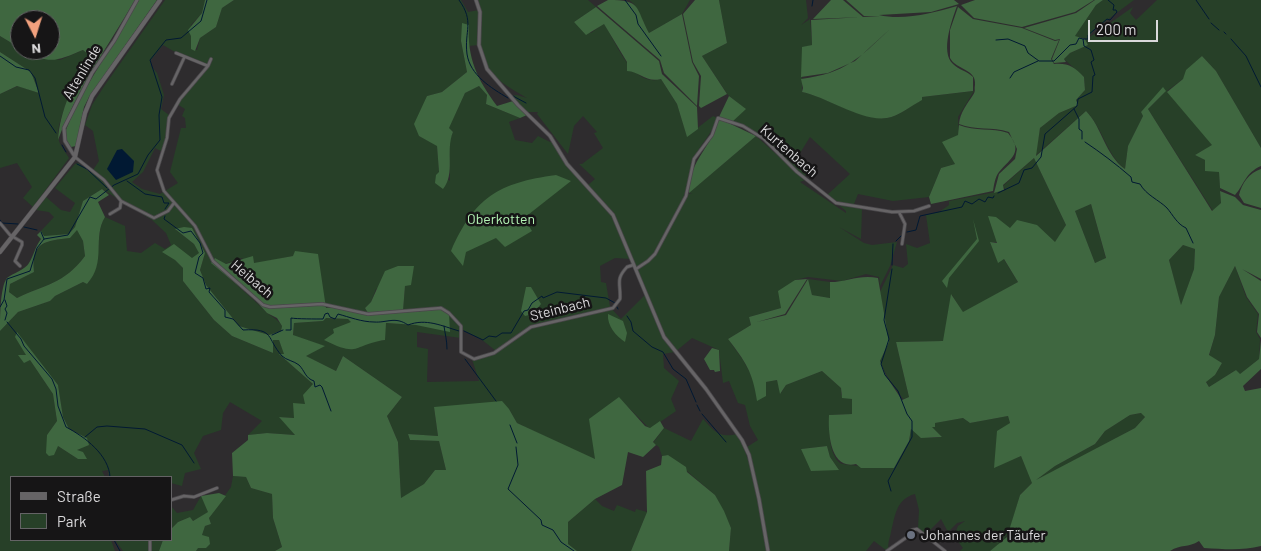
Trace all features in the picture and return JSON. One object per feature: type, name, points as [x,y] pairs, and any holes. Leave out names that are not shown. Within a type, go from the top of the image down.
[{"type":"main road","points":[[0,252],[75,158],[85,114],[92,96],[160,0]]},
{"type":"street","name":"Altenlinde","points":[[75,158],[64,141],[64,128],[92,72],[114,41],[137,0]]},
{"type":"street","points":[[476,0],[480,12],[479,45],[484,62],[492,76],[554,141],[567,164],[612,215],[636,267],[664,337],[706,389],[736,430],[746,448],[762,512],[768,551]]},
{"type":"street","points":[[176,53],[184,58],[208,66]]},
{"type":"street","points":[[172,84],[184,58]]},
{"type":"street","points":[[75,158],[97,173],[121,201],[154,218],[168,211],[174,203],[164,191],[157,170],[167,138],[169,118],[180,99],[208,66],[211,59]]},
{"type":"street","name":"Kurtenbach","points":[[636,267],[648,261],[655,254],[686,196],[694,159],[712,135],[718,118],[743,126],[764,139],[797,172],[836,203],[899,212],[929,206]]},
{"type":"street","points":[[110,214],[120,208],[121,201]]},
{"type":"street","name":"Heibach","points":[[174,203],[195,226],[212,260],[263,305],[284,308],[322,304],[368,314],[442,308],[455,318],[462,329]]},
{"type":"street","points":[[899,212],[905,224],[902,244]]},
{"type":"street","points":[[0,222],[12,237],[22,244],[15,261],[20,266]]},
{"type":"street","name":"Steinbach","points":[[462,329],[460,338],[462,355],[474,359],[488,356],[530,327],[615,307],[620,299],[618,284],[620,276],[627,267],[636,267]]},
{"type":"street","points":[[172,500],[184,496],[194,497],[217,488]]},
{"type":"street","points":[[887,551],[907,537],[912,530],[917,529],[945,551]]},
{"type":"green space","points":[[0,0],[135,0],[74,104],[58,140],[59,129],[69,96],[90,56],[83,50],[60,59],[60,10],[10,10],[10,42],[0,36]]},
{"type":"green space","points":[[139,0],[157,0],[89,97],[84,107],[76,146],[71,147],[67,142],[65,132],[78,101]]},
{"type":"green space","points":[[165,0],[205,0],[202,13],[191,25],[191,49],[197,50],[200,38],[216,27],[222,8],[234,0],[461,0],[468,12],[479,10],[479,45],[468,46],[469,25],[461,41],[467,72],[442,92],[427,96],[419,136],[437,145],[439,172],[450,181],[449,141],[453,132],[448,128],[465,93],[479,86],[487,95],[486,104],[520,118],[509,122],[515,140],[532,143],[538,136],[550,142],[553,141],[564,160],[610,213],[625,242],[614,213],[588,185],[595,179],[579,164],[582,164],[603,148],[594,133],[597,132],[583,116],[574,126],[568,154],[537,114],[538,112],[526,112],[511,96],[517,95],[527,98],[507,86],[492,73],[483,55],[481,44],[481,11],[478,0],[588,0],[596,7],[574,22],[591,33],[604,23],[626,62],[634,71],[642,77],[651,80],[661,79],[677,104],[687,136],[713,116],[717,118],[712,130],[694,159],[681,205],[688,194],[693,193],[689,193],[692,190],[756,136],[805,180],[800,182],[846,213],[836,203],[862,208],[861,239],[839,227],[864,243],[872,245],[897,242],[890,266],[880,286],[879,277],[866,274],[842,281],[808,277],[795,280],[781,308],[749,317],[751,325],[728,339],[754,380],[766,382],[777,380],[781,393],[786,385],[822,371],[841,388],[841,395],[852,399],[852,414],[830,415],[831,447],[836,459],[840,463],[856,466],[894,468],[909,441],[911,429],[925,437],[942,437],[931,427],[934,423],[963,418],[970,423],[1008,416],[1010,423],[994,467],[1021,456],[1033,482],[1055,466],[1095,444],[1105,431],[1130,415],[1142,413],[1145,417],[1135,428],[1032,483],[1020,495],[1009,533],[1002,542],[990,551],[960,551],[963,548],[954,536],[958,526],[965,521],[957,523],[948,532],[941,519],[926,534],[918,528],[919,510],[915,494],[904,500],[897,509],[888,546],[890,551],[887,551],[874,541],[866,551],[769,551],[764,519],[747,447],[758,440],[750,426],[745,405],[738,403],[729,381],[723,383],[719,350],[692,338],[675,352],[663,354],[664,368],[679,381],[671,399],[676,411],[650,429],[619,398],[600,463],[517,423],[509,409],[434,407],[438,436],[408,434],[410,440],[439,441],[446,470],[435,470],[424,484],[401,499],[398,442],[387,416],[402,397],[343,356],[336,371],[305,356],[324,346],[293,336],[294,323],[323,321],[326,318],[348,319],[378,341],[385,340],[385,323],[416,325],[403,311],[405,286],[376,289],[371,302],[365,308],[369,314],[337,307],[326,308],[324,302],[293,256],[254,264],[241,258],[225,264],[215,258],[212,263],[282,326],[281,331],[269,335],[239,326],[206,285],[200,270],[205,253],[192,228],[176,230],[194,244],[200,253],[192,259],[175,260],[183,268],[183,281],[214,320],[232,336],[273,353],[273,340],[279,340],[285,354],[280,355],[313,384],[305,404],[294,418],[280,417],[296,435],[267,433],[248,435],[262,421],[230,402],[223,413],[221,430],[203,436],[194,453],[201,469],[185,473],[182,486],[172,483],[172,476],[109,476],[108,470],[102,471],[104,476],[10,476],[10,541],[111,541],[115,551],[0,551],[0,331],[18,312],[50,301],[55,296],[83,282],[87,284],[96,267],[100,233],[105,217],[125,226],[127,251],[141,253],[155,243],[165,249],[171,245],[166,233],[152,220],[102,189],[83,201],[75,227],[69,234],[44,236],[41,231],[54,217],[49,212],[36,210],[46,197],[61,210],[70,212],[75,203],[55,188],[75,164],[78,163],[91,173],[99,161],[93,131],[85,125],[92,105]],"holes":[[[163,45],[187,59],[207,66],[177,104],[185,109],[182,116],[185,118],[186,128],[181,128],[170,172],[178,183],[160,194],[142,189],[132,182],[143,172],[155,148],[161,151],[165,142],[169,115],[161,109],[164,95],[157,73],[151,66],[151,60]],[[554,175],[570,181],[528,214]],[[615,258],[632,259],[655,312],[654,317],[646,294],[621,319],[610,307],[606,283],[601,282],[600,266]],[[463,330],[481,339],[496,351],[472,359],[479,381],[427,382],[428,349],[417,347],[417,332],[461,338]],[[17,333],[58,385],[63,417],[69,429],[87,438],[77,450],[78,459],[58,446],[47,435],[57,421],[53,394],[30,360],[19,355],[27,356]],[[827,446],[830,457],[839,470],[801,449]]]},
{"type":"green space","points":[[205,0],[234,0],[222,8],[216,27],[200,38],[195,51],[191,49],[191,36],[188,30],[202,13]]},
{"type":"green space","points":[[608,0],[627,2],[636,7],[649,33],[682,14],[692,62],[699,76],[697,106],[664,73],[660,60],[597,6]]},
{"type":"green space","points":[[629,0],[690,0],[682,14],[649,33],[634,4]]},
{"type":"green space","points":[[695,0],[719,0],[727,43],[702,56],[727,94],[701,108],[699,106],[701,76],[693,62],[683,14]]},
{"type":"green space","points":[[719,0],[806,0],[808,18],[801,25],[810,19],[812,45],[802,48],[802,92],[867,116],[887,118],[905,110],[921,100],[922,97],[974,91],[958,117],[959,135],[951,140],[955,164],[941,168],[929,197],[893,201],[858,194],[854,204],[862,207],[836,202],[827,195],[850,174],[810,137],[797,158],[809,169],[804,178],[765,138],[733,121],[745,109],[728,95],[702,56],[727,43]]},
{"type":"green space","points":[[831,0],[843,0],[863,17],[813,19]]},
{"type":"green space","points":[[846,0],[954,0],[959,4],[931,12],[879,15],[908,17],[928,14],[957,6],[948,36],[947,52],[953,64],[973,77],[973,91],[922,97],[922,100],[887,118],[877,118],[856,113],[802,92],[801,79],[829,73],[850,63],[828,73],[801,77],[802,47],[812,45],[811,20],[880,16],[864,16]]},
{"type":"green space","points":[[975,0],[1094,0],[1075,12],[1022,27],[974,18],[961,5]]},
{"type":"green space","points":[[1095,0],[1103,0],[1096,5],[1075,36],[1085,39],[1088,45],[1070,53],[1064,59],[1066,62],[1054,63],[1052,59],[1060,39],[1055,40],[1024,28],[1076,13]]},
{"type":"green space","points":[[1103,0],[1134,0],[1095,29],[1087,39],[1133,7],[1130,13],[1136,20],[1157,0],[1261,0],[1261,148],[1216,71],[1202,56],[1183,79],[1167,91],[1213,145],[1195,155],[1205,160],[1219,172],[1221,203],[1213,211],[1148,109],[1166,91],[1141,112],[1143,116],[1128,146],[1125,169],[1113,156],[1097,125],[1086,111],[1035,156],[1040,128],[1059,113],[1078,105],[1076,100],[1085,90],[1084,77],[1064,59],[1070,53],[1088,45],[1085,38],[1074,37],[1096,5]]},
{"type":"green space","points":[[596,7],[659,61],[662,74],[697,107],[698,129],[687,137],[677,104],[661,79],[651,80],[627,71],[627,62],[604,24],[586,35],[574,22]]},
{"type":"green space","points":[[958,7],[973,19],[1022,28],[1055,41],[1059,40],[1051,59],[1054,64],[1067,65],[1074,68],[1084,77],[1085,90],[1076,100],[1078,105],[1059,113],[1040,128],[1036,156],[1086,111],[1096,125],[1108,149],[1125,169],[1128,146],[1143,116],[1141,112],[1163,87],[1166,91],[1148,109],[1212,211],[1221,203],[1220,191],[1235,197],[1243,205],[1261,210],[1261,279],[1242,269],[1261,281],[1261,338],[1257,332],[1259,314],[1247,297],[1235,266],[1219,297],[1215,335],[1209,355],[1222,363],[1215,375],[1206,382],[1209,387],[1236,370],[1240,374],[1259,359],[1261,340],[1261,369],[1243,386],[1245,391],[1261,388],[1261,546],[1240,549],[1204,548],[1199,541],[1170,551],[990,551],[1007,537],[1020,495],[1032,483],[1021,456],[994,468],[997,431],[1010,423],[1008,416],[970,423],[963,418],[935,423],[935,427],[932,427],[942,437],[921,438],[911,429],[909,441],[894,468],[861,468],[856,464],[847,464],[841,461],[832,448],[829,415],[852,414],[852,399],[842,398],[841,388],[822,371],[786,385],[780,394],[777,380],[766,382],[766,396],[757,401],[751,374],[728,339],[751,325],[749,317],[781,308],[778,291],[795,280],[807,279],[785,314],[757,322],[786,315],[808,279],[812,295],[830,298],[830,282],[865,277],[878,278],[889,342],[880,361],[886,376],[902,400],[909,397],[896,342],[943,341],[951,294],[963,312],[1018,282],[1004,259],[998,263],[990,242],[997,243],[988,216],[996,217],[1010,228],[1017,220],[1037,225],[1055,242],[1066,225],[1034,158],[1003,185],[1004,190],[994,193],[999,174],[1015,159],[1017,149],[1009,132],[959,124],[962,112],[974,92],[975,80],[970,73],[950,58],[950,30]],"holes":[[[1091,204],[1106,258],[1095,263],[1075,211]],[[1183,245],[1195,249],[1194,269],[1181,305],[1169,260]],[[1141,413],[1145,417],[1135,428],[1036,480],[1055,466],[1095,444],[1105,431],[1130,415]]]},
{"type":"green space","points":[[462,23],[469,25],[470,48],[475,68],[484,87],[497,106],[513,101],[527,115],[520,118],[486,104],[487,95],[479,86],[465,93],[449,128],[453,132],[450,147],[450,169],[447,183],[443,189],[435,183],[436,175],[439,172],[437,146],[419,136],[414,124],[427,96],[442,92],[467,72],[461,41]]},
{"type":"green space","points":[[0,36],[10,42],[10,58],[0,52]]},
{"type":"green space","points":[[83,50],[90,56],[68,98],[60,122],[59,141],[69,158],[33,207],[23,198],[32,187],[17,163],[0,168],[0,94],[18,86],[39,93],[31,72],[12,60],[60,60]]},
{"type":"green space","points":[[0,52],[31,72],[39,93],[17,86],[0,94]]},
{"type":"green space","points":[[1202,56],[1216,71],[1261,148],[1261,166],[1251,172],[1235,195],[1220,188],[1219,172],[1205,171],[1205,160],[1195,155],[1212,145],[1167,92],[1183,79],[1186,70]]},
{"type":"green space","points":[[729,96],[746,109],[731,123],[719,117]]},
{"type":"green space","points":[[718,118],[756,136],[689,193],[693,171],[711,137]]},
{"type":"green space","points":[[959,125],[1008,133],[1015,145],[1014,154],[998,174],[993,191],[931,204],[929,197],[941,168],[955,164],[942,142],[958,135]]},
{"type":"green space","points":[[1034,158],[1066,225],[1056,242],[991,242],[998,262],[1003,258],[1018,282],[963,313],[952,295],[944,341],[896,342],[909,397],[903,399],[887,376],[880,361],[889,342],[880,292],[893,265],[903,268],[908,264],[906,244],[917,248],[930,243],[926,215],[939,212],[949,205],[949,201],[1006,190],[1003,186]]},
{"type":"green space","points":[[1261,169],[1261,208],[1244,203],[1239,195],[1247,179]]},
{"type":"green space","name":"Oberkotten","points":[[556,175],[571,181],[524,218],[532,231],[505,247],[496,238],[466,252],[463,266],[451,251],[469,217],[479,205],[504,188],[536,178]]},
{"type":"green space","points":[[102,189],[109,195],[98,202],[105,217],[101,225],[98,259],[93,276],[87,284],[83,282],[55,296],[50,301],[18,312],[0,331],[2,295],[7,278],[25,268],[29,263],[41,239],[37,235],[41,231],[44,236],[69,234],[75,227],[83,201]],"holes":[[[77,230],[83,241],[85,256],[62,278],[17,298],[9,292],[10,284],[34,272],[35,254],[42,245],[54,240],[70,238]]]},
{"type":"green space","points":[[1091,204],[1106,259],[1095,263],[1075,211]]},
{"type":"green space","points":[[973,219],[979,241],[949,278],[947,288],[942,281],[977,239]]},
{"type":"green space","points":[[192,228],[205,253],[200,270],[206,285],[239,326],[269,335],[281,331],[282,326],[277,318],[267,313],[253,298],[211,263],[215,258],[226,264],[253,256],[254,263],[293,256],[295,251],[318,254],[326,308],[337,307],[368,313],[365,308],[371,302],[385,271],[398,266],[414,266],[411,285],[405,286],[403,311],[441,309],[449,313],[450,332],[416,325],[386,323],[385,340],[350,349],[324,340],[334,333],[333,329],[351,322],[348,319],[326,318],[323,321],[294,323],[293,335],[325,346],[306,356],[336,371],[343,356],[402,397],[387,416],[398,442],[401,498],[424,484],[435,470],[446,470],[439,441],[410,440],[408,434],[438,436],[434,407],[502,401],[517,423],[595,459],[589,419],[619,397],[645,426],[650,428],[660,421],[664,428],[653,442],[656,445],[643,457],[628,452],[622,485],[595,499],[568,522],[568,544],[577,551],[275,551],[282,547],[273,518],[272,494],[251,488],[246,477],[233,476],[232,453],[248,440],[248,435],[267,433],[295,435],[279,417],[294,418],[293,403],[305,404],[303,395],[313,384],[279,354],[284,354],[279,340],[273,340],[273,353],[232,336],[214,320],[183,281],[183,268],[175,260],[162,252],[174,244],[192,258],[199,253],[194,244],[175,229]]},
{"type":"green space","points":[[77,229],[83,241],[85,256],[70,272],[54,282],[17,298],[9,292],[10,284],[34,272],[35,254],[38,248],[54,240],[70,238]]},
{"type":"green space","points":[[1183,245],[1195,249],[1194,269],[1181,306],[1169,260]]},
{"type":"green space","points":[[1235,266],[1246,297],[1258,314],[1256,332],[1260,339],[1259,359],[1239,375],[1236,370],[1209,387],[1206,381],[1215,375],[1222,363],[1209,356],[1215,335],[1219,297]]},
{"type":"green space","points":[[808,279],[830,282],[830,298],[812,295]]},
{"type":"green space","points":[[526,287],[531,287],[541,304],[533,314],[525,316],[521,311]]},
{"type":"green space","points":[[608,314],[623,321],[627,333],[625,342],[613,330],[609,323]]},
{"type":"green space","points":[[17,332],[58,385],[63,417],[69,429],[87,438],[89,445],[77,450],[83,452],[87,459],[78,459],[58,446],[54,455],[49,456],[46,453],[47,435],[57,421],[53,394],[30,360],[24,363],[18,355],[26,355],[15,337]]},
{"type":"green space","points":[[712,348],[719,350],[720,371],[710,370],[704,359]]},
{"type":"green space","points":[[703,419],[711,428],[722,435],[738,434],[753,477],[767,551],[729,551],[731,528],[715,495],[668,455],[662,456],[659,447],[653,443],[664,428],[691,441]]},
{"type":"green space","points":[[827,446],[830,457],[839,470],[811,471],[801,449]]},
{"type":"green space","points":[[668,455],[686,467],[687,472],[715,495],[731,528],[729,551],[631,551],[647,512],[646,471],[661,465],[662,456]]},
{"type":"green space","points":[[233,476],[246,477],[251,488],[272,494],[273,518],[282,547],[275,551],[196,551],[205,526],[211,524],[209,518],[231,487]]},
{"type":"green space","points":[[219,493],[226,496],[209,518],[211,524],[205,526],[202,535],[209,537],[210,544],[206,548],[198,548],[196,551],[159,551],[163,541],[172,541],[172,528],[178,522],[190,517],[193,521],[208,512],[201,496]]},
{"type":"green space","points":[[201,496],[209,512],[193,521],[190,517],[178,522],[172,528],[172,507],[177,513],[193,510]]},
{"type":"green space","points":[[595,499],[602,506],[614,511],[617,505],[635,512],[636,509],[647,512],[631,551],[577,551],[568,544],[568,522]]},
{"type":"green space","points":[[116,541],[163,541],[159,551],[123,551]]},
{"type":"water","points":[[122,149],[134,161],[133,172],[116,180],[107,169],[117,150]]},
{"type":"waterway","points":[[0,307],[4,300],[7,279],[30,271],[37,248],[44,239],[68,235],[90,197],[96,199],[114,185],[138,174],[148,155],[160,140],[159,115],[162,97],[150,60],[166,40],[181,38],[201,21],[207,0]]},
{"type":"waterway","points":[[459,0],[467,14],[466,46],[469,62],[482,80],[508,98]]},
{"type":"waterway","points":[[625,0],[636,15],[638,24],[661,56]]},
{"type":"waterway","points":[[812,6],[813,0]]},
{"type":"waterway","points":[[998,193],[1019,183],[1024,170],[1032,168],[1041,157],[1045,134],[1077,106],[1078,99],[1092,92],[1093,76],[1095,75],[1091,62],[1094,60],[1091,50],[1084,46],[1083,39],[1088,39],[1088,35],[1107,19],[1110,20],[1117,12],[1113,10],[1114,5],[1108,0]]},
{"type":"waterway","points":[[1196,0],[1209,19]]},
{"type":"waterway","points":[[1211,23],[1219,30]]},
{"type":"waterway","points":[[996,40],[1008,39],[1025,46],[1028,53],[1039,61],[1054,61],[1070,45],[1076,44],[1079,38],[1083,39]]},
{"type":"waterway","points":[[1231,39],[1246,56],[1261,87]]},
{"type":"waterway","points":[[0,56],[16,67],[29,70],[35,78],[45,117],[56,133]]},
{"type":"waterway","points":[[1010,78],[1014,72],[1038,61]]},
{"type":"waterway","points":[[513,96],[526,103]]},
{"type":"waterway","points":[[1074,109],[1079,119],[1082,139]]},
{"type":"waterway","points":[[1085,142],[1120,167],[1131,177],[1132,182],[1140,184],[1167,208],[1178,222],[1186,228],[1193,243]]},
{"type":"waterway","points":[[62,145],[66,152]]},
{"type":"waterway","points":[[77,164],[87,169],[107,188]]},
{"type":"waterway","name":"Heibach","points":[[127,181],[145,194],[162,197],[164,203],[169,203],[165,209]]},
{"type":"waterway","points":[[907,232],[916,230],[920,216],[962,207],[965,201],[972,204],[979,199],[985,202],[988,197],[993,198],[994,196]]},
{"type":"waterway","name":"Heibach","points":[[165,216],[164,219],[183,233],[191,231],[200,243],[203,253],[199,257],[195,273],[203,278],[206,289],[210,288],[209,292],[225,310],[225,317],[233,319],[243,330],[265,333],[282,356],[299,365],[307,376],[314,381],[315,387],[320,385],[322,387],[331,411]]},
{"type":"waterway","points":[[0,220],[2,223],[18,224]]},
{"type":"waterway","points":[[24,227],[37,230]]},
{"type":"waterway","points":[[41,232],[44,239]]},
{"type":"waterway","points":[[896,241],[903,234]]},
{"type":"waterway","points":[[892,265],[893,244]]},
{"type":"waterway","points":[[891,491],[888,481],[912,437],[912,421],[907,414],[898,391],[885,375],[881,364],[889,339],[884,320],[892,269]]},
{"type":"waterway","name":"Steinbach","points":[[464,331],[483,340],[489,336],[496,337],[502,333],[511,333],[524,311],[528,310],[532,303],[542,296],[543,298],[557,292],[606,298],[615,303]]},
{"type":"waterway","points":[[5,300],[7,313],[5,320]]},
{"type":"waterway","name":"Steinbach","points":[[286,330],[291,330],[291,318],[323,319],[325,314],[328,313],[330,317],[335,319],[338,314],[369,322],[395,320],[408,325],[421,322],[459,331]]},
{"type":"waterway","name":"Steinbach","points":[[627,316],[633,331],[652,347],[663,352],[673,369],[686,379],[696,402]]},
{"type":"waterway","points":[[7,322],[21,339],[24,346],[52,379],[56,389],[58,406],[66,427],[88,441],[101,454],[109,469],[110,476]]},
{"type":"waterway","points":[[444,326],[447,349]]},
{"type":"waterway","name":"Steinbach","points":[[272,335],[283,330]]},
{"type":"waterway","points":[[465,359],[496,401]]},
{"type":"waterway","name":"Steinbach","points":[[697,405],[700,411]]},
{"type":"waterway","name":"Steinbach","points":[[702,414],[726,442]]},
{"type":"waterway","points":[[510,425],[517,443]]},
{"type":"waterway","points":[[85,437],[97,427],[145,429],[182,445],[194,463]]},
{"type":"waterway","points":[[516,447],[518,465],[508,489],[541,520],[542,525],[553,530],[561,542],[574,551]]},
{"type":"waterway","points":[[115,541],[120,551]]},
{"type":"place","name":"Johannes der Täufer","points":[[911,535]]}]
